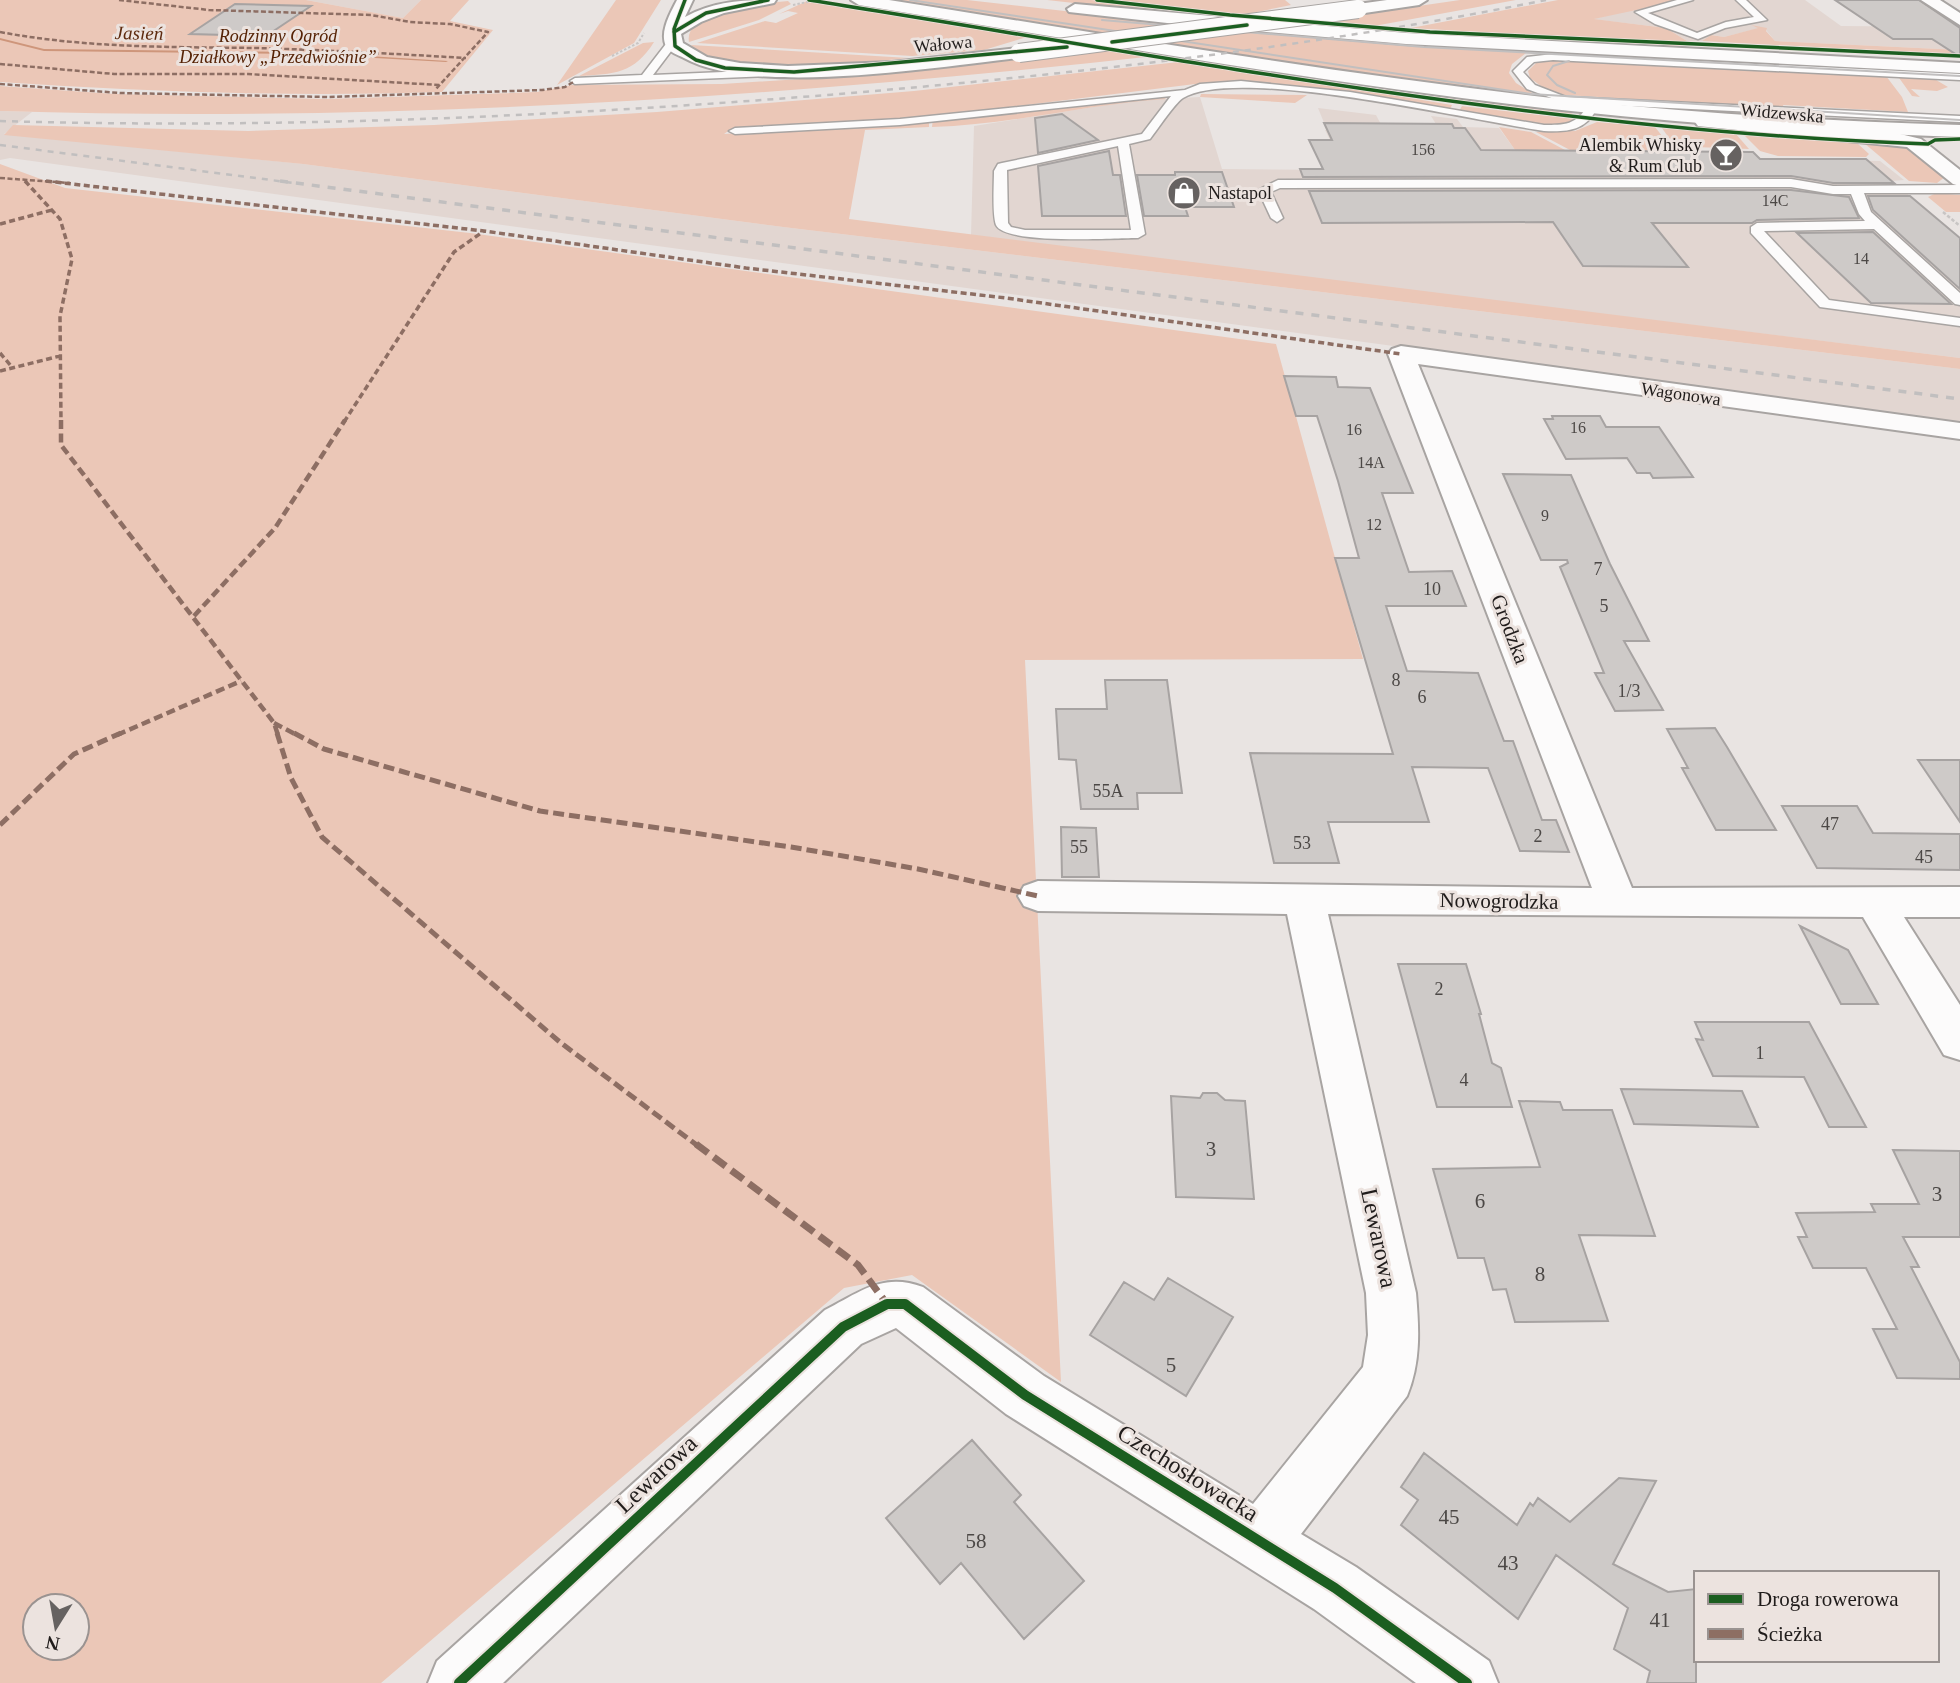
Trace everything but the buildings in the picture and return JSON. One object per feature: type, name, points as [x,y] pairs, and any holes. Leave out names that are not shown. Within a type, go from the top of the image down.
[{"type":"street","points":[[674,37],[677,15],[685,0]]},
{"type":"street","points":[[674,37],[688,22],[714,10],[768,0]]},
{"type":"street","points":[[851,0],[1400,84],[1564,102],[1591,108],[1786,124],[1957,127]]},
{"type":"street","name":"Wałowa","points":[[674,37],[683,53],[705,63],[743,70],[783,72],[1019,53],[1419,0]]},
{"type":"street","points":[[1929,0],[1960,20]]},
{"type":"street","points":[[1055,7],[1239,26],[1698,59],[1960,68]]},
{"type":"street","name":"Widzewska","points":[[1647,113],[1769,128],[1877,135],[1914,143],[1960,180]]},
{"type":"street","points":[[1914,143],[1925,134],[1957,127]]},
{"type":"street","name":"Wagonowa","points":[[1401,354],[1960,431]]},
{"type":"street","name":"Grodzka","points":[[1401,354],[1618,904]]},
{"type":"street","name":"Nowogrodzka","points":[[1038,896],[1618,904],[1960,902]]},
{"type":"street","name":"Lewarowa","points":[[1261,1541],[1388,1378],[1394,1335],[1391,1293],[1304,898]]},
{"type":"street","points":[[1874,902],[1960,1042]]},
{"type":"street","name":"Lewarowa","points":[[459,1683],[843,1327],[887,1304]]},
{"type":"street","name":"Czechosłowacka","points":[[887,1304],[905,1304],[1025,1395],[1335,1588],[1467,1683]]},
{"type":"lane","points":[[1688,0],[1640,12],[1670,24],[1677,31],[1698,36]]},
{"type":"lane","points":[[1698,59],[1694,41],[1698,36],[1710,29],[1743,21],[1762,20],[1741,0]]},
{"type":"lane","points":[[646,77],[674,37]]},
{"type":"lane","points":[[1957,127],[1564,102],[1528,85],[1519,74],[1520,68],[1531,59],[1544,57],[1698,59],[1960,77]]},
{"type":"lane","points":[[575,81],[783,72]]},
{"type":"lane","points":[[735,131],[901,122],[1225,85],[1278,86],[1544,128],[1577,126],[1587,118],[1591,108]]},
{"type":"lane","points":[[1123,143],[1138,234],[1025,234],[1007,230],[1002,224],[1002,167],[1146,137],[1181,92]]},
{"type":"lane","points":[[1277,218],[1264,190],[1278,184],[1791,183],[1833,190],[1960,189]]},
{"type":"lane","points":[[1856,190],[1865,214],[1960,301]]},
{"type":"lane","points":[[1877,225],[1756,227],[1758,233],[1825,304],[1960,322]]},
{"type":"path","points":[[606,59],[638,43],[646,30]]},
{"type":"shaded area","points":[[306,0],[421,0],[403,18]]},
{"type":"shaded area","points":[[1677,0],[1805,0],[1841,26],[1952,27],[1960,50],[1775,41],[1766,30],[1760,28],[1724,37],[1712,35],[1702,41],[1687,41],[1666,28],[1592,19]]},
{"type":"shaded area","points":[[1200,97],[1222,169],[1345,170],[1325,130],[1318,108],[1376,115],[1405,170],[1456,156],[1431,116],[1457,119],[1463,127],[1499,128],[1515,150],[1753,152],[1761,159],[1880,161],[1904,180],[1892,181],[1960,238],[1960,358],[971,236],[974,126],[1138,100]]},
{"type":"shaded area","points":[[0,111],[32,112],[4,134],[303,164],[783,227],[1960,369],[1960,423],[10,158],[0,160]]},
{"type":"green space","name":"Rodzinny Ogród Działkowy „Przedwiośnie”","points":[[0,0],[306,0],[403,18],[421,0],[469,0],[450,21],[493,30],[442,92],[276,94],[55,86],[0,82]]},
{"type":"green space","points":[[616,0],[661,0],[634,43],[557,85]]},
{"type":"green space","points":[[885,0],[967,0],[1197,26],[1645,60],[1526,53],[1512,64],[1509,73],[1516,83],[1532,93],[1531,95],[1539,97],[1411,81]]},
{"type":"green space","points":[[1047,0],[1091,0],[1252,19],[1235,21]]},
{"type":"green space","points":[[1115,0],[1285,0],[1291,5],[1242,15]]},
{"type":"green space","points":[[1460,0],[1516,0],[1374,26],[1315,21]]},
{"type":"green space","points":[[1558,0],[1683,0],[1594,19],[1666,28],[1687,41],[1632,41],[1411,28]]},
{"type":"green space","points":[[788,1],[791,4],[759,20],[689,42],[691,31],[699,22],[712,15],[745,6]]},
{"type":"green space","points":[[807,1],[1027,37],[984,50],[912,56],[697,43],[765,21],[776,23],[798,13],[788,11],[779,14]]},
{"type":"green space","points":[[1751,25],[1767,28],[1766,31],[1775,41],[1960,50],[1960,55],[1702,41],[1711,35],[1724,37],[1758,28]]},
{"type":"green space","points":[[1401,31],[1686,44],[1676,47],[1387,33]]},
{"type":"green space","points":[[654,42],[639,61],[631,66],[613,73],[579,76],[643,43]]},
{"type":"green space","points":[[691,45],[909,58],[827,66],[764,67],[710,56]]},
{"type":"green space","points":[[1108,49],[1155,56],[867,84],[578,104],[289,113],[0,111],[0,86],[115,94],[326,99],[537,92],[572,85],[722,84],[863,75]]},
{"type":"green space","points":[[1549,59],[1886,76],[1902,97],[1908,112],[1783,105],[1784,108],[1565,95],[1545,89],[1530,78],[1528,71],[1537,62]]},
{"type":"green space","points":[[1188,61],[1452,105],[1449,111],[1293,85],[1239,82],[1195,84],[906,120],[731,129],[724,134],[929,120],[929,127],[865,130],[849,219],[1960,358],[1960,369],[783,227],[303,164],[4,135],[13,125],[248,131],[434,125],[657,112],[914,91]]},
{"type":"green space","points":[[1897,75],[1931,77],[1948,87],[1937,91],[1911,89],[1920,97],[1912,96]]},
{"type":"green space","points":[[1201,94],[1307,95],[1295,103],[1200,97]]},
{"type":"green space","points":[[1436,95],[1565,110],[1575,115],[1434,97]]},
{"type":"green space","points":[[1161,96],[1166,99],[932,127],[933,119]]},
{"type":"green space","points":[[1462,106],[1574,119],[1551,125],[1518,123],[1458,113]]},
{"type":"green space","points":[[1597,122],[1655,127],[1674,151],[1570,150],[1536,132],[1575,131]]},
{"type":"green space","points":[[1499,127],[1531,132],[1565,150],[1515,150]]},
{"type":"green space","points":[[1662,128],[1735,133],[1749,149],[1695,147],[1701,155],[1694,154],[1678,147]]},
{"type":"green space","points":[[1744,135],[1857,143],[1869,154],[1866,157],[1778,156],[1760,151]]},
{"type":"green space","points":[[1864,143],[1906,147],[1945,177],[1937,183],[1909,181]]},
{"type":"green space","points":[[0,164],[65,188],[470,233],[1276,344],[1363,659],[1025,660],[1061,1382],[912,1275],[844,1288],[381,1683],[0,1683]]},
{"type":"green space","points":[[1936,193],[1960,195],[1960,212],[1946,212],[1928,197]]},
{"type":"waterway","name":"Jasień","points":[[0,39],[44,50],[304,53],[446,61]]},
{"type":"tram line","points":[[910,0],[1531,94],[1960,120]]},
{"type":"tram line","points":[[1102,20],[1424,47],[1960,76]]},
{"type":"tram line","points":[[1569,61],[1553,66],[1547,75],[1557,85],[1575,93]]},
{"type":"railway","points":[[0,121],[207,123],[414,119],[827,95],[1188,58],[1367,32],[1546,0]]},
{"type":"railway","points":[[0,145],[294,183]]},
{"type":"railway","points":[[280,181],[1960,399]]},
{"type":"marked path","points":[[119,0],[209,10],[371,15],[410,22],[450,24],[488,32],[435,90]]},
{"type":"marked path","points":[[0,32],[56,41],[114,46],[319,50],[466,58]]},
{"type":"marked path","points":[[0,64],[114,74],[248,74],[440,85]]},
{"type":"marked path","points":[[0,84],[120,93],[328,97],[542,90],[565,87],[575,81]]},
{"type":"marked path","points":[[0,178],[97,185],[484,231],[746,268],[1006,298],[1401,354]]},
{"type":"marked path","points":[[25,181],[60,219],[72,259],[60,316],[61,445],[274,723],[291,778],[322,837],[561,1043],[858,1265],[887,1304]]},
{"type":"marked path","points":[[0,224],[52,210]]},
{"type":"marked path","points":[[194,616],[275,528],[454,252],[484,231]]},
{"type":"marked path","points":[[0,353],[12,367]]},
{"type":"marked path","points":[[0,371],[60,356]]},
{"type":"marked path","points":[[0,825],[74,754],[241,681]]},
{"type":"marked path","points":[[274,723],[324,749],[540,811],[791,847],[918,869],[1038,896]]},
{"type":"cycle path","points":[[685,0],[674,29],[675,46],[696,60],[725,68],[758,72],[830,71],[1067,47]]},
{"type":"cycle path","points":[[674,32],[706,13],[768,0]]},
{"type":"cycle path","points":[[809,0],[1469,105],[1737,132],[1928,144],[1935,140],[1960,139]]},
{"type":"cycle path","points":[[1097,0],[1230,15],[1430,32],[1960,56]]},
{"type":"cycle path","points":[[1112,42],[1247,25]]},
{"type":"cycle path","points":[[459,1683],[843,1327],[887,1304],[905,1304],[1025,1395],[1335,1588],[1467,1683]]},
{"type":"place","name":"Alembik Whisky & Rum Club","points":[[1726,155]]},
{"type":"place","name":"Nastapol","points":[[1184,193]]}]
